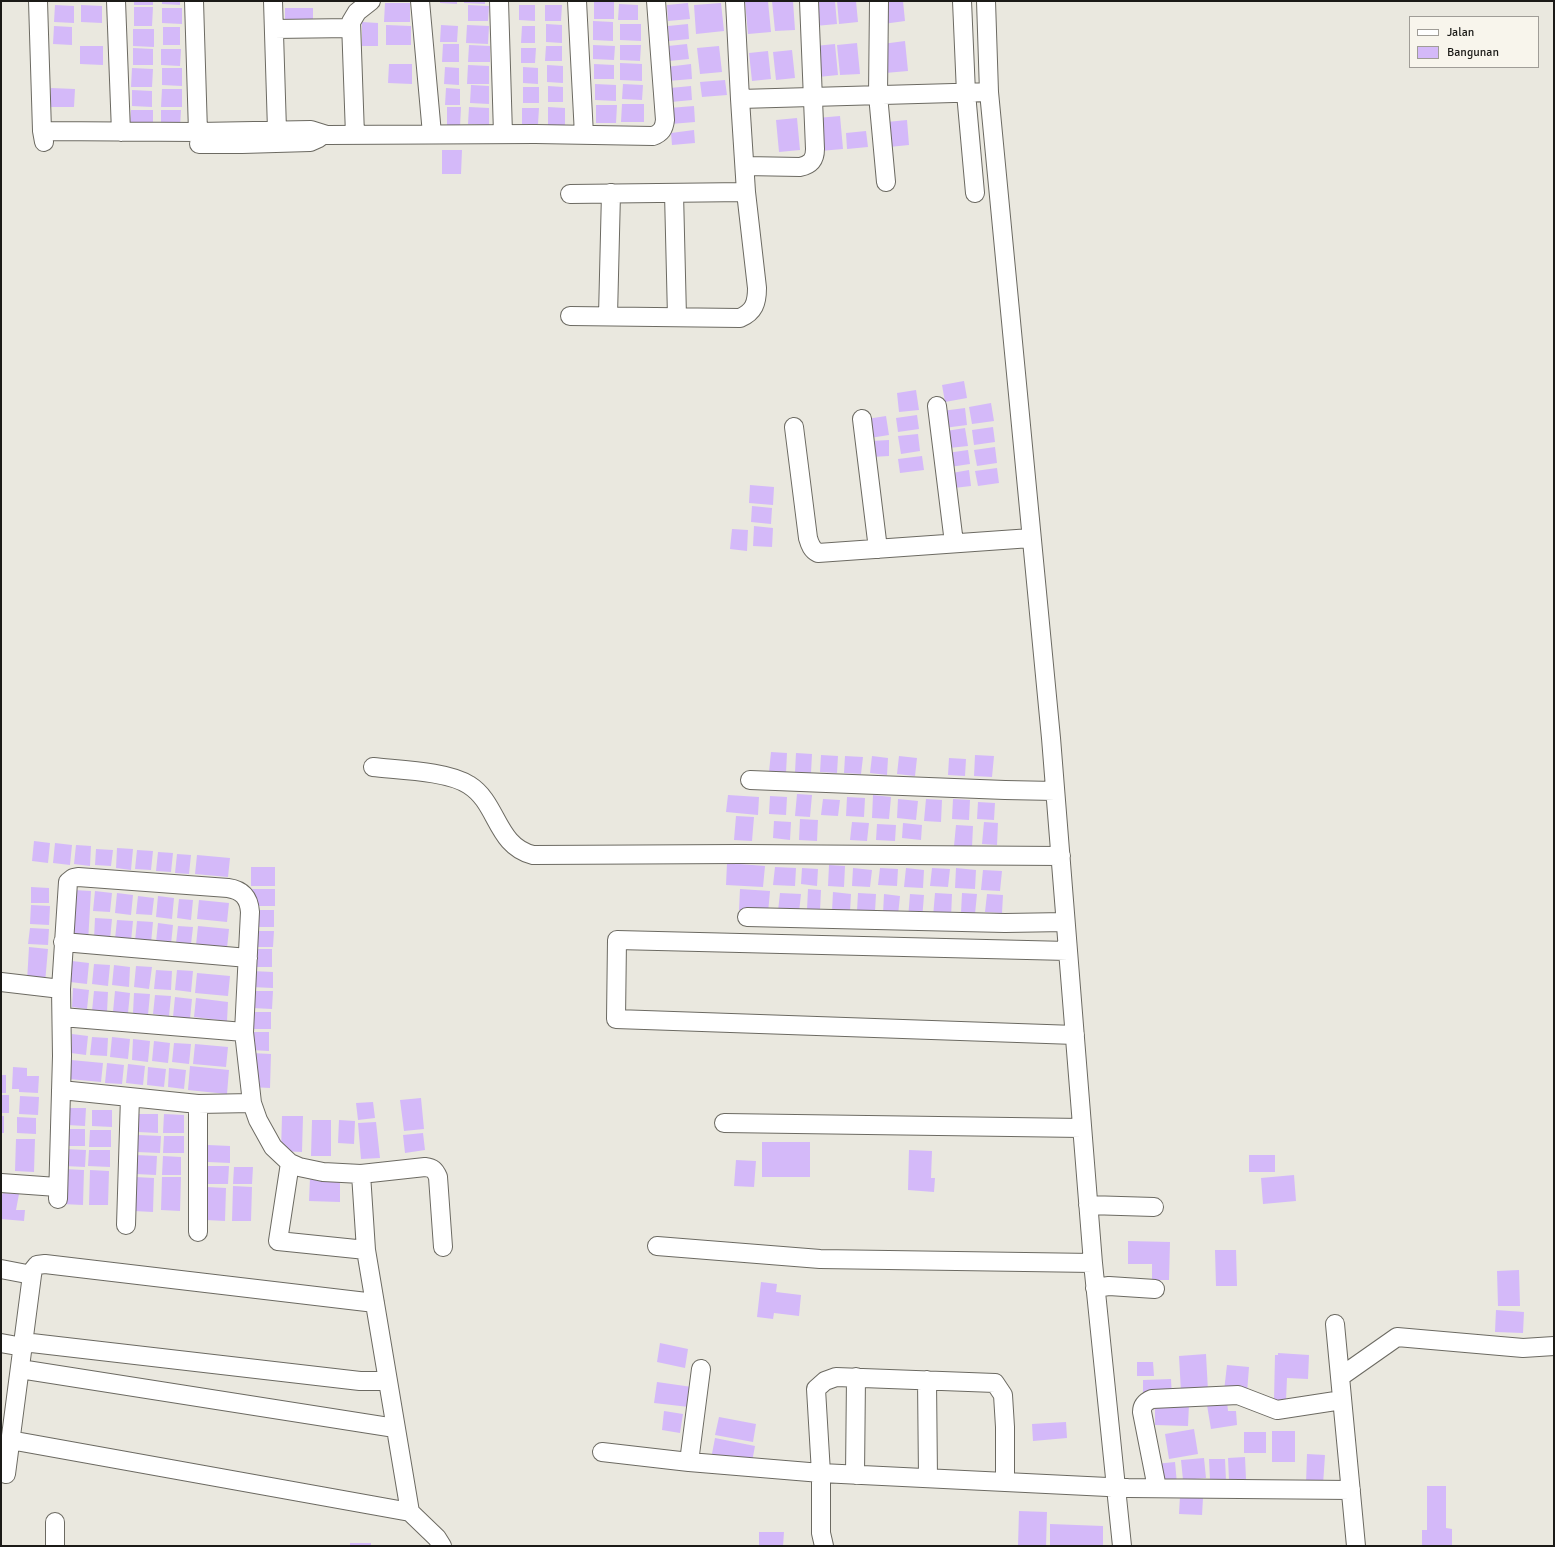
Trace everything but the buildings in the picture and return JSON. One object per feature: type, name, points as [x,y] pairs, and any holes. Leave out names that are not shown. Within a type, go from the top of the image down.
[{"type":"street","points":[[38,1],[42,132],[44,141],[48,144],[242,144],[310,142],[327,135]]},
{"type":"street","points":[[116,1],[121,132]]},
{"type":"street","points":[[194,1],[198,132]]},
{"type":"street","points":[[273,1],[278,130]]},
{"type":"street","points":[[420,1],[432,134]]},
{"type":"street","points":[[499,1],[504,134]]},
{"type":"street","points":[[577,1],[584,135]]},
{"type":"street","points":[[42,132],[311,130],[327,135],[504,134],[646,137],[659,134],[662,131],[665,120],[656,1]]},
{"type":"street","points":[[570,316],[740,318],[747,315],[754,309],[757,300],[757,288],[746,192],[735,1]]},
{"type":"street","points":[[745,166],[800,167],[810,163],[815,155],[809,1]]},
{"type":"street","points":[[879,1],[878,95],[886,182]]},
{"type":"street","points":[[962,1],[966,93],[975,193]]},
{"type":"street","points":[[986,1],[989,92],[1061,856],[1082,1128],[1094,1205],[1093,1263],[1102,1287],[1122,1487],[1122,1546]]},
{"type":"street","points":[[274,29],[359,10],[355,135]]},
{"type":"street","points":[[740,99],[989,92]]},
{"type":"street","points":[[674,192],[677,317]]},
{"type":"street","points":[[570,194],[746,192]]},
{"type":"street","points":[[608,316],[610,193]]},
{"type":"street","points":[[937,406],[954,543]]},
{"type":"street","points":[[862,419],[878,549]]},
{"type":"street","points":[[794,427],[808,538],[814,551],[818,553],[1032,538]]},
{"type":"street","points":[[373,767],[425,772],[461,780],[479,792],[502,831],[514,847],[523,853],[533,855],[741,854],[1061,856]]},
{"type":"street","points":[[750,780],[1055,791]]},
{"type":"street","points":[[1,1183],[57,1193],[61,1090],[61,988],[66,886],[68,882],[73,878],[78,877],[235,889],[246,897],[249,904],[244,1032],[252,1103],[258,1120],[273,1147],[290,1163],[299,1168],[323,1172],[361,1174],[425,1167],[432,1168],[436,1172],[438,1178],[443,1247]]},
{"type":"street","points":[[747,917],[1004,923],[1065,922]]},
{"type":"street","points":[[1068,951],[617,940],[616,1019],[1075,1035]]},
{"type":"street","points":[[63,942],[248,958]]},
{"type":"street","points":[[1,982],[61,988]]},
{"type":"street","points":[[62,1017],[244,1032]]},
{"type":"street","points":[[61,1090],[198,1104],[252,1103]]},
{"type":"street","points":[[126,1225],[130,1097]]},
{"type":"street","points":[[198,1104],[198,1232]]},
{"type":"street","points":[[724,1123],[1082,1128]]},
{"type":"street","points":[[290,1163],[278,1241],[366,1250]]},
{"type":"street","points":[[361,1174],[366,1250],[410,1512]]},
{"type":"street","points":[[1094,1205],[1154,1206]]},
{"type":"street","points":[[656,1246],[820,1259],[1093,1263]]},
{"type":"street","points":[[6,1474],[32,1275],[33,1270],[37,1265],[45,1264],[375,1303]]},
{"type":"street","points":[[1,1269],[32,1275]]},
{"type":"street","points":[[1102,1287],[1149,1288]]},
{"type":"street","points":[[1335,1324],[1356,1546]]},
{"type":"street","points":[[1340,1377],[1397,1337],[1523,1348],[1554,1346]]},
{"type":"street","points":[[1,1343],[23,1344],[360,1381],[387,1381]]},
{"type":"street","points":[[689,1462],[701,1368]]},
{"type":"street","points":[[20,1369],[395,1428]]},
{"type":"street","points":[[824,1546],[821,1533],[821,1473],[816,1389],[825,1381],[836,1376],[995,1383],[1003,1394],[1005,1427],[1005,1481]]},
{"type":"street","points":[[855,1474],[856,1378]]},
{"type":"street","points":[[927,1380],[928,1478]]},
{"type":"street","points":[[1152,1488],[1142,1412],[1142,1406],[1147,1401],[1152,1399],[1238,1395],[1278,1410],[1342,1400]]},
{"type":"street","points":[[10,1440],[410,1512],[437,1538],[442,1546]]},
{"type":"street","points":[[602,1452],[689,1462],[821,1473],[1152,1488],[1351,1490]]},
{"type":"street","points":[[55,1522],[55,1546]]}]
